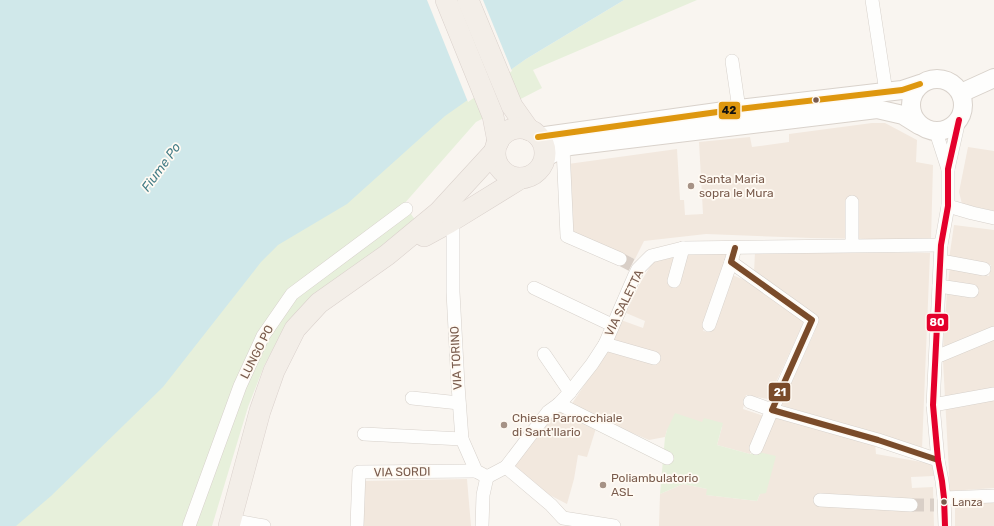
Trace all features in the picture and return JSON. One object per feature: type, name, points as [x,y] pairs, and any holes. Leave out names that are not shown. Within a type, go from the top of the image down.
[{"type":"main road","points":[[446,0],[493,116],[496,159],[499,167],[505,173],[513,177],[521,178]]},
{"type":"main road","points":[[387,255],[448,224],[521,178],[536,172],[542,165],[544,150],[542,143],[512,106],[468,0]]},
{"type":"main road","points":[[961,93],[994,78]]},
{"type":"main road","points":[[230,523],[260,411],[274,371],[295,329],[319,303],[387,255],[439,212],[496,146],[502,136],[515,129],[522,129],[534,133],[902,90],[928,80],[935,79],[943,79],[950,82],[961,93],[963,102],[963,111],[959,120],[953,126],[936,132],[927,130],[903,115],[877,109],[585,144],[563,148],[544,158]]},
{"type":"main road","points":[[919,125],[913,117],[910,109],[914,91],[920,84]]},
{"type":"street","points":[[872,0],[886,92]]},
{"type":"street","points":[[732,61],[739,109]]},
{"type":"street","points":[[945,526],[941,503],[942,481],[938,460],[933,405],[941,244],[948,206],[948,169],[959,120]]},
{"type":"street","points":[[936,132],[948,169]]},
{"type":"street","points":[[563,148],[567,236],[630,265]]},
{"type":"street","points":[[852,202],[852,245]]},
{"type":"street","points":[[948,206],[994,218]]},
{"type":"street","name":"LUNGO PO","points":[[189,526],[240,386],[263,336],[292,294],[406,208]]},
{"type":"street","name":"VIA TORINO","points":[[453,230],[453,292],[462,439],[481,474]]},
{"type":"street","name":"VIA SALETTA","points":[[481,474],[506,467],[548,412],[559,404],[570,392],[592,364],[605,344],[630,265],[651,256],[683,248],[941,244]]},
{"type":"street","points":[[674,281],[683,248]]},
{"type":"street","points":[[708,325],[735,248]]},
{"type":"street","points":[[940,261],[984,269]]},
{"type":"street","points":[[730,262],[812,320],[756,448]]},
{"type":"street","points":[[939,286],[972,291]]},
{"type":"street","points":[[534,288],[612,325]]},
{"type":"street","points":[[936,357],[994,333]]},
{"type":"street","points":[[605,344],[654,358]]},
{"type":"street","points":[[544,354],[570,392]]},
{"type":"street","points":[[933,405],[994,394]]},
{"type":"street","points":[[412,398],[459,403]]},
{"type":"street","points":[[750,402],[772,410],[878,440],[938,460]]},
{"type":"street","points":[[559,404],[667,458]]},
{"type":"street","points":[[364,434],[462,439]]},
{"type":"street","points":[[506,467],[543,497],[562,518],[614,526]]},
{"type":"street","name":"VIA SORDI","points":[[357,526],[358,472],[481,474]]},
{"type":"street","points":[[481,474],[483,495],[482,526]]},
{"type":"street","points":[[941,503],[994,496]]},
{"type":"street","points":[[820,500],[911,505]]},
{"type":"street","points":[[230,523],[264,526]]},
{"type":"shaded area","points":[[872,123],[885,123],[917,140],[916,162],[933,165],[931,240],[706,234],[644,241],[635,259],[576,235],[572,230],[568,164],[677,149],[680,200],[684,200],[685,215],[703,214],[699,142],[750,137],[752,147],[789,142],[789,134]]},
{"type":"shaded area","points":[[968,147],[994,151],[994,211],[962,204],[959,192]]},
{"type":"shaded area","points":[[954,225],[994,230],[994,331],[943,350],[950,267],[989,276],[991,265],[949,259]]},
{"type":"shaded area","points":[[687,250],[730,251],[703,331],[710,332],[717,308],[730,274],[754,284],[804,322],[768,399],[746,395],[743,409],[764,416],[750,454],[717,445],[722,427],[703,422],[667,430],[665,437],[649,440],[571,405],[609,348],[621,320],[643,328],[645,321],[626,313],[639,285],[654,260]]},
{"type":"shaded area","points":[[755,252],[930,253],[922,449],[781,405],[815,331],[814,314],[754,273]]},
{"type":"shaded area","points":[[994,338],[994,488],[950,491],[943,361]]},
{"type":"shaded area","points":[[559,408],[597,425],[587,457],[578,455],[574,479],[567,504],[538,489],[514,467],[519,458]]},
{"type":"shaded area","points":[[776,416],[875,443],[876,454],[933,464],[934,476],[911,477],[912,488],[933,487],[934,526],[659,526],[660,494],[683,484],[707,489],[707,495],[757,501],[760,494],[759,452]]},
{"type":"shaded area","points":[[467,479],[471,526],[361,526],[362,481]]},
{"type":"shaded area","points":[[955,501],[994,503],[994,526],[955,526]]},
{"type":"green space","points":[[0,0],[467,100],[526,59],[624,0],[697,0],[533,70],[542,88],[476,122],[404,204],[418,224],[286,325],[264,366],[248,407],[212,526],[0,526]]},
{"type":"green space","points":[[675,413],[702,422],[704,418],[723,423],[717,445],[750,454],[759,452],[776,456],[766,493],[760,494],[757,501],[706,495],[707,489],[683,484],[660,494],[665,437]]},
{"type":"water","name":"Fiume Po","points":[[0,0],[624,0],[526,59],[445,116],[347,204],[278,245],[261,262],[163,387],[51,496],[16,526],[0,526]]},
{"type":"pier","points":[[427,0],[483,0],[512,71],[468,102]]},
{"type":"tunnel","points":[[620,259],[632,265]]},
{"type":"tunnel","points":[[911,505],[934,505]]},
{"type":"transit line","name":"42","points":[[538,137],[739,109],[902,90],[920,84]]},
{"type":"transit line","name":"80","points":[[945,526],[944,498],[938,460],[933,405],[941,245],[948,206],[948,169],[959,120]]},
{"type":"transit line","name":"21","points":[[735,248],[731,262],[812,320],[772,410],[878,440],[938,460]]},
{"type":"place","name":"Santa Maria sopra le Mura","points":[[691,186]]},
{"type":"place","name":"Chiesa Parrocchiale di Sant'Ilario","points":[[504,425]]},
{"type":"place","name":"Poliambulatorio ASL","points":[[603,485]]},
{"type":"place","name":"Lanza","points":[[944,502]]}]
